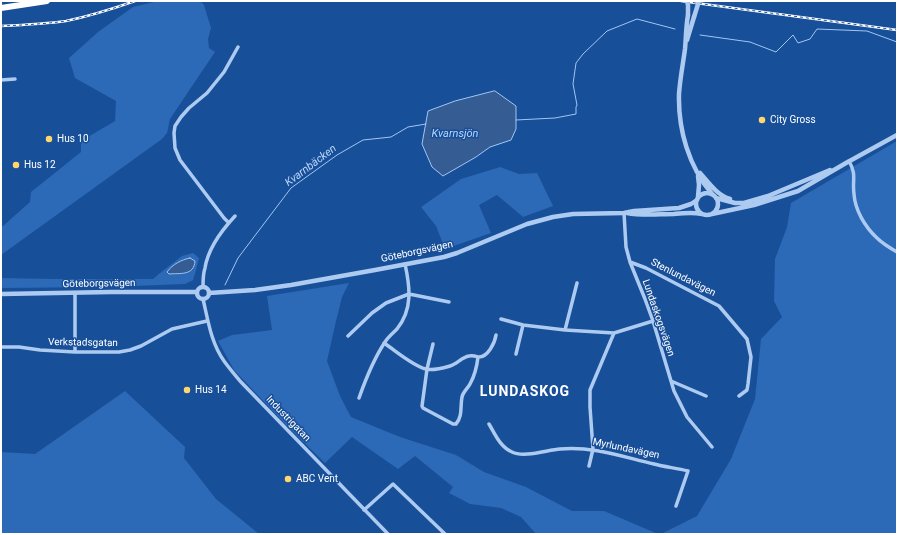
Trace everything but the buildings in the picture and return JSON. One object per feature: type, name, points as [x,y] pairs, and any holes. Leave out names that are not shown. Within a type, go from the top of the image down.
[{"type":"highway","points":[[1,8],[47,1]]},
{"type":"street","points":[[686,1],[688,15],[680,93],[680,115],[685,143],[694,166],[718,204],[717,210],[712,214]]},
{"type":"street","points":[[685,47],[699,1]]},
{"type":"street","points":[[229,223],[180,160],[175,148],[174,133],[175,126],[181,117],[207,93],[224,72],[238,47]]},
{"type":"street","points":[[1,80],[15,79]]},
{"type":"street","points":[[698,174],[699,185],[696,207],[702,214],[707,215],[754,205],[798,191],[897,135]]},
{"type":"street","points":[[698,198],[706,193],[735,203],[750,201],[768,196],[848,162]]},
{"type":"street","points":[[848,162],[854,171],[854,202],[859,213],[877,239],[897,252]]},
{"type":"street","points":[[694,166],[722,196],[735,201],[750,201]]},
{"type":"street","points":[[804,181],[807,183],[812,183]]},
{"type":"street","points":[[775,198],[802,186],[804,181]]},
{"type":"street","name":"Göteborgsvägen","points":[[624,213],[679,208],[691,204],[698,198]]},
{"type":"street","name":"Göteborgsvägen","points":[[209,293],[255,290],[335,278],[436,259],[457,253],[516,228],[553,217],[573,214],[692,212],[702,214]]},
{"type":"street","name":"Lundaskogsvägen","points":[[624,213],[626,247],[630,262],[653,320],[674,391],[687,417],[712,447]]},
{"type":"street","points":[[203,287],[205,267],[209,255],[220,234],[235,216]]},
{"type":"street","name":"Stenlundavägen","points":[[630,262],[646,268],[719,306],[747,339],[751,357],[748,384],[747,390],[739,396]]},
{"type":"street","points":[[359,398],[384,343],[397,329],[404,318],[409,305],[409,287],[405,264]]},
{"type":"street","points":[[565,330],[577,283]]},
{"type":"street","points":[[203,287],[208,289],[209,293],[208,297],[204,299],[199,297],[197,292],[199,288],[203,287]]},
{"type":"street","name":"Göteborgsvägen","points":[[1,294],[197,292]]},
{"type":"street","points":[[74,352],[75,293]]},
{"type":"street","points":[[348,336],[372,313],[386,303],[409,294],[449,302]]},
{"type":"street","name":"Industrigatan","points":[[204,299],[207,321],[217,348],[224,361],[239,379],[388,534]]},
{"type":"street","points":[[501,319],[523,325],[565,330],[614,333],[653,320]]},
{"type":"street","name":"Verkstadsgatan","points":[[1,347],[19,347],[74,352],[119,352],[141,346],[172,329],[207,321]]},
{"type":"street","points":[[516,354],[523,325]]},
{"type":"street","points":[[589,466],[593,449],[590,390],[614,333]]},
{"type":"street","points":[[384,343],[415,364],[427,369],[440,369],[452,366],[470,355],[482,356],[486,354],[495,342],[496,335]]},
{"type":"street","points":[[433,344],[427,369],[422,406],[423,408],[455,425],[461,414],[462,397],[474,375],[478,356]]},
{"type":"street","points":[[671,381],[706,396]]},
{"type":"street","name":"Myrlundavägen","points":[[489,424],[500,443],[512,452],[525,454],[561,448],[593,449],[654,464],[688,470],[676,506]]},
{"type":"street","points":[[364,510],[393,484],[445,534]]},
{"type":"shaded area","points":[[158,1],[200,1],[204,5],[211,28],[208,39],[209,48],[215,52],[170,119],[167,133],[162,139],[1,255],[1,226],[3,226],[30,202],[31,192],[81,152],[81,141],[115,121],[116,101],[75,78],[69,58],[98,32],[133,7]]},
{"type":"shaded area","points":[[897,141],[897,534],[661,534],[697,516],[731,459],[755,399],[761,339],[782,317],[774,301],[775,259],[787,227],[791,203]]},
{"type":"shaded area","points":[[500,167],[519,174],[537,173],[553,206],[523,217],[497,195],[479,205],[491,233],[445,249],[436,226],[421,207],[461,179]]},
{"type":"shaded area","points":[[193,253],[199,258],[196,270],[193,280],[185,284],[108,287],[1,288],[1,278],[153,279],[182,256]]},
{"type":"shaded area","points":[[349,283],[342,297],[327,361],[340,396],[351,417],[400,437],[456,455],[484,472],[526,487],[572,511],[604,511],[658,534],[536,534],[521,517],[501,508],[470,504],[449,493],[453,487],[415,456],[398,469],[352,437],[325,463],[286,425],[234,370],[218,341],[232,335],[272,330],[267,296]]},
{"type":"shaded area","points":[[125,391],[185,447],[184,458],[216,499],[259,534],[1,534],[1,452],[35,454]]},
{"type":"water","name":"Kvarnsjön","points":[[495,91],[516,106],[516,129],[511,140],[490,147],[443,176],[432,167],[422,144],[428,111],[455,101]]},
{"type":"water","points":[[190,258],[195,261],[194,266],[186,273],[169,274],[167,272],[177,263]]},
{"type":"waterway","name":"Kvarnbäcken","points":[[516,120],[555,118],[576,114],[577,105],[573,84],[576,63],[583,54],[607,31],[637,19],[675,29]]},
{"type":"waterway","name":"Kvarnbäcken","points":[[700,35],[750,42],[776,52],[793,35],[798,43],[810,39],[817,29],[867,31],[897,42]]},
{"type":"waterway","name":"Kvarnbäcken","points":[[225,285],[238,258],[291,188],[337,155],[363,140],[391,137],[408,127],[426,124]]},
{"type":"railway","points":[[1,26],[66,21],[135,1]]},
{"type":"railway","points":[[681,1],[897,30]]},
{"type":"place","name":"City Gross","points":[[762,120]]},
{"type":"place","name":"Hus 10","points":[[49,139]]},
{"type":"place","name":"Hus 12","points":[[16,165]]},
{"type":"place","name":"Hus 14","points":[[187,390]]},
{"type":"place","name":"ABC Vent","points":[[288,479]]},
{"type":"district","name":"LUNDASKOG","points":[[525,392]]}]
